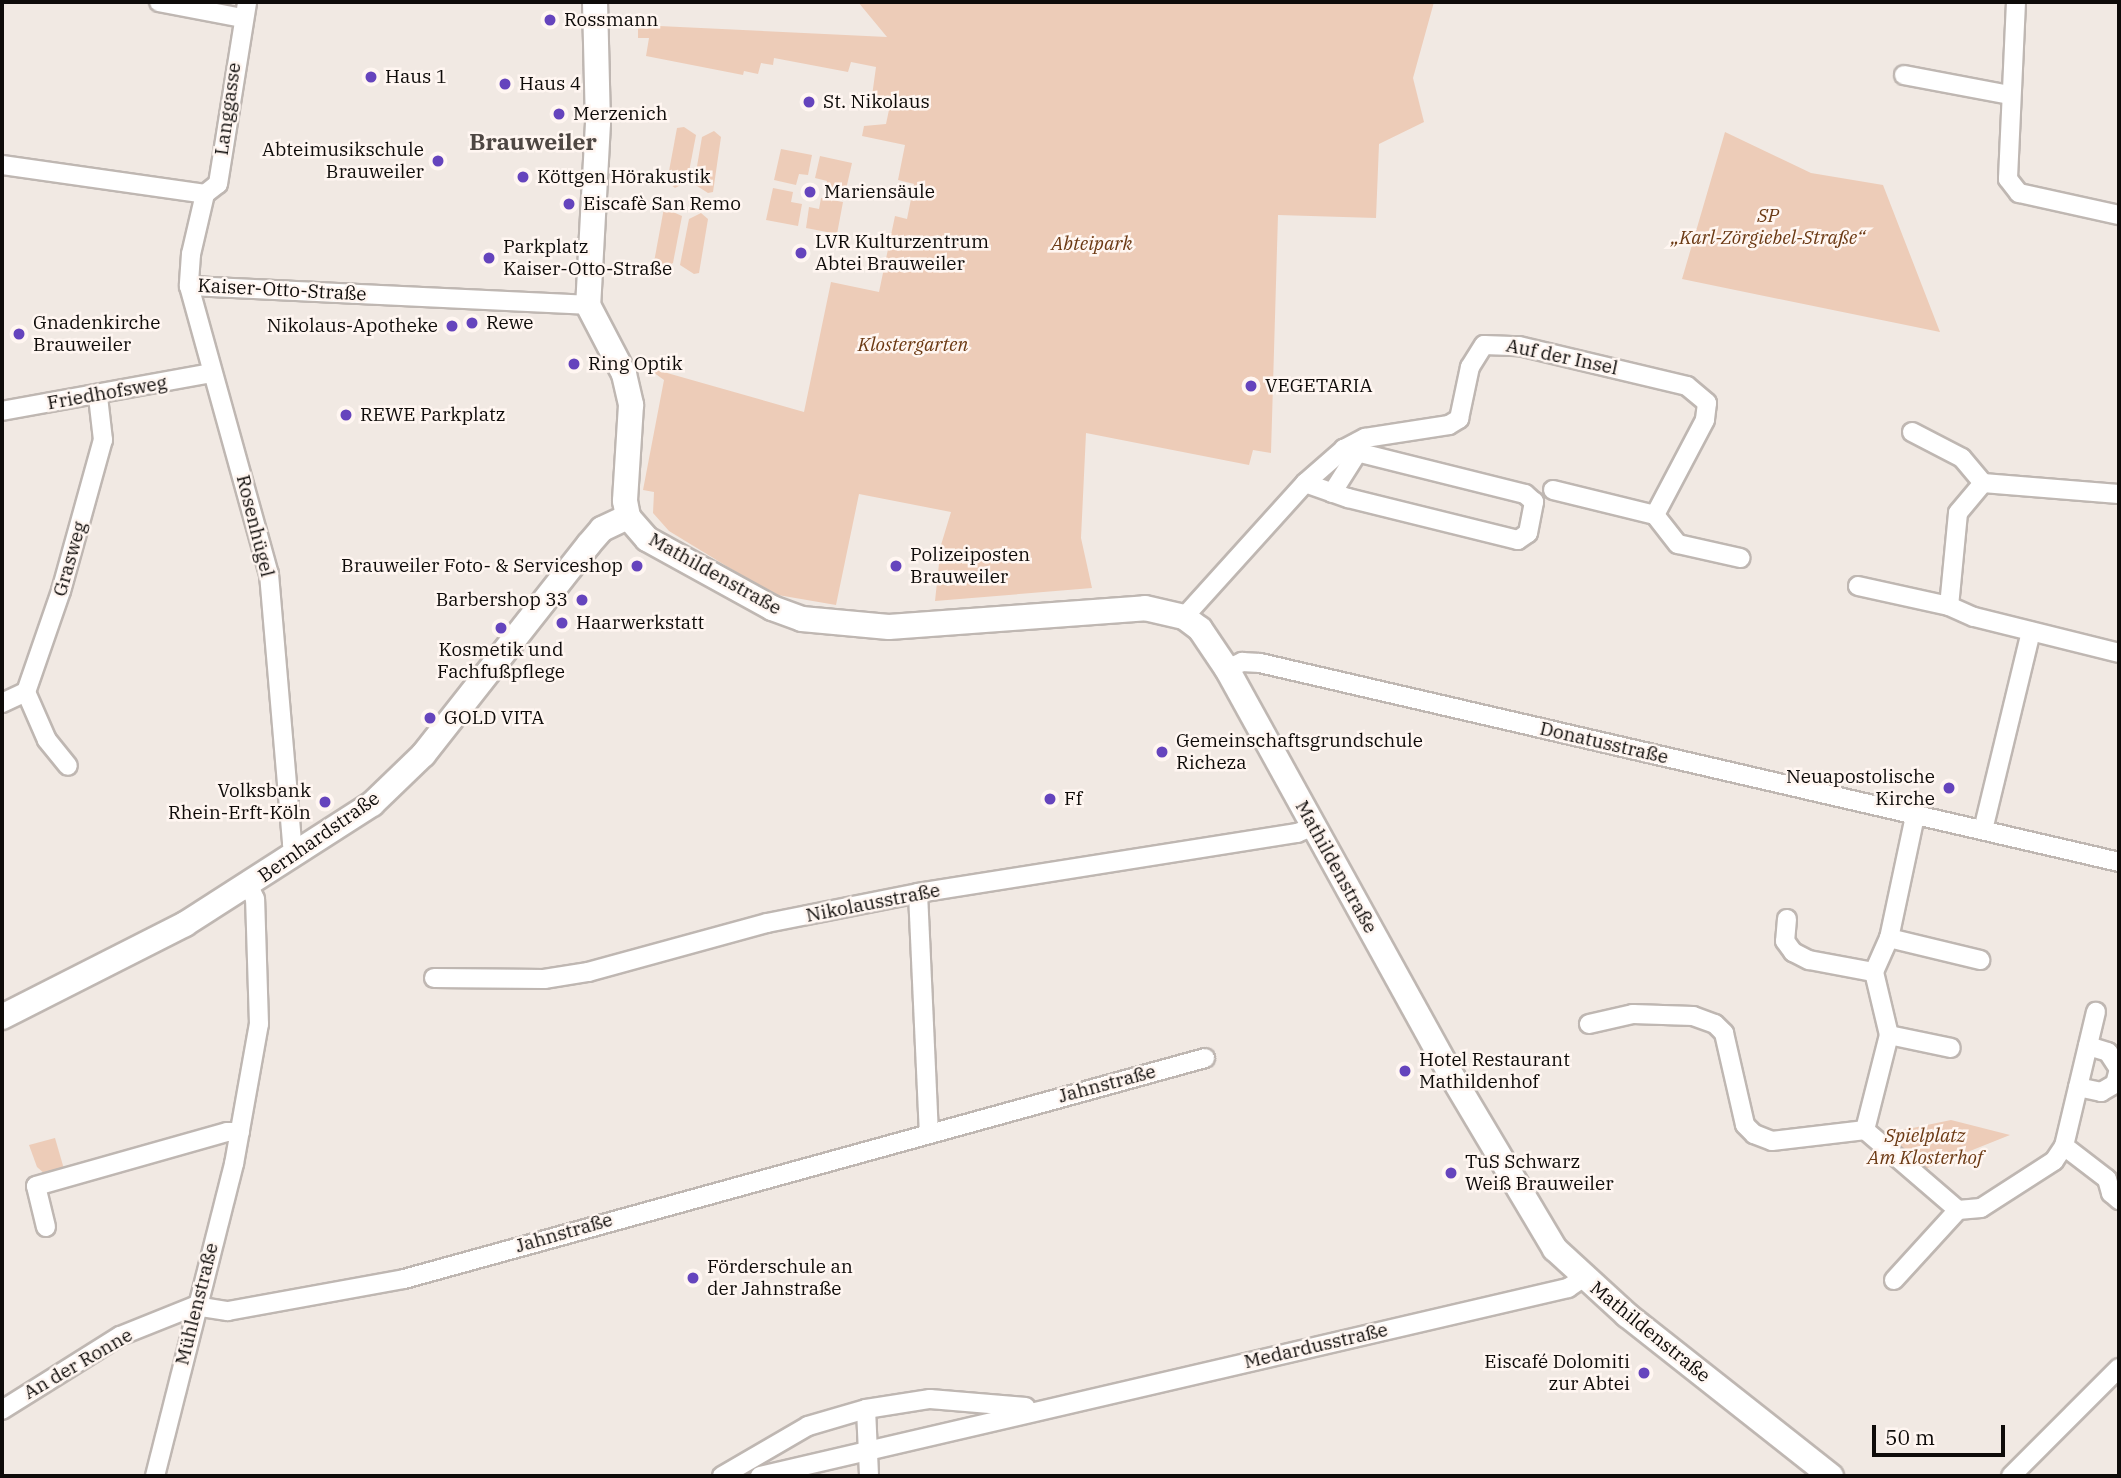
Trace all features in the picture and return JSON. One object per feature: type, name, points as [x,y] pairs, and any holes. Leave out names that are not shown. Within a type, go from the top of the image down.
[{"type":"street","name":"Langgasse","points":[[159,2],[245,10],[218,184],[205,194]]},
{"type":"street","points":[[595,2],[598,123],[588,305],[624,374],[631,405],[624,485],[628,517]]},
{"type":"street","points":[[2016,2],[2008,179],[2019,193],[2119,215]]},
{"type":"street","points":[[1903,75],[2010,95]]},
{"type":"street","points":[[2,165],[205,194]]},
{"type":"street","name":"Kaiser-Otto-Straße","points":[[205,194],[191,254],[189,286],[588,305]]},
{"type":"street","name":"Rosenhügel","points":[[189,286],[269,574],[292,844],[298,855]]},
{"type":"street","name":"Auf der Insel","points":[[1184,617],[1305,483],[1350,452],[1365,438],[1407,429],[1449,425],[1459,419],[1470,367],[1484,345],[1519,346],[1687,386],[1707,403],[1705,420],[1655,515]]},
{"type":"street","name":"Friedhofsweg","points":[[2,411],[98,397],[212,373]]},
{"type":"street","name":"Grasweg","points":[[26,692],[61,591],[103,440],[98,397]]},
{"type":"street","points":[[1912,432],[1962,458],[1983,483],[2119,494]]},
{"type":"street","points":[[1305,483],[1332,493],[1518,540],[1528,533],[1534,502],[1525,494],[1350,452],[1332,493]]},
{"type":"street","points":[[1949,606],[1958,513],[1983,483]]},
{"type":"street","points":[[1553,490],[1655,515],[1678,544],[1740,558]]},
{"type":"street","name":"Mathildenstraße","points":[[628,517],[646,539],[668,553],[772,608],[802,619],[889,627],[1146,608],[1184,617],[1199,629],[1227,669],[1531,1215],[1583,1278],[1831,1476]]},
{"type":"street","name":"Bernhardstraße","points":[[2,1017],[185,924],[298,855],[372,804],[423,755],[602,529],[628,517]]},
{"type":"street","points":[[1858,586],[1949,606],[2031,632],[2119,653]]},
{"type":"street","points":[[1983,830],[2031,632]]},
{"type":"street","name":"Donatusstraße","points":[[1227,669],[1242,662],[1260,663],[2119,862]]},
{"type":"street","points":[[2,703],[26,692],[47,740],[68,766]]},
{"type":"street","points":[[1865,1130],[1889,1035],[1874,972],[1889,938],[1914,816]]},
{"type":"street","name":"Nikolausstraße","points":[[434,978],[544,979],[589,972],[767,923],[918,893],[1297,833],[1314,826]]},
{"type":"street","name":"Mühlenstraße","points":[[155,1476],[240,1132],[261,993],[255,899],[249,886]]},
{"type":"street","points":[[918,893],[929,1133]]},
{"type":"street","points":[[1787,919],[1785,941],[1793,952],[1809,960],[1874,972]]},
{"type":"street","points":[[1889,938],[1980,960]]},
{"type":"street","points":[[1894,1280],[1958,1210],[1981,1208],[2054,1161],[2064,1146],[2096,1012]]},
{"type":"street","points":[[1588,1024],[1633,1014],[1693,1016],[1715,1024],[1724,1033],[1745,1125],[1754,1134],[1772,1141],[1865,1130],[1958,1210]]},
{"type":"street","points":[[1889,1035],[1951,1048]]},
{"type":"street","points":[[2078,1087],[2101,1092],[2115,1084],[2119,1069],[2108,1052],[2088,1046]]},
{"type":"street","name":"Jahnstraße","points":[[195,1306],[229,1311],[404,1279],[639,1211],[1205,1058]]},
{"type":"street","points":[[46,1227],[36,1186],[227,1132],[240,1132]]},
{"type":"street","points":[[2064,1146],[2107,1179],[2111,1193],[2119,1200]]},
{"type":"street","name":"Medardusstraße","points":[[760,1476],[1568,1288],[1583,1278]]},
{"type":"street","name":"An der Ronne","points":[[2,1410],[120,1336],[195,1306]]},
{"type":"street","points":[[2011,1476],[2119,1368]]},
{"type":"street","name":"Medardusstraße","points":[[722,1476],[808,1426],[866,1409],[930,1399],[1047,1408]]},
{"type":"street","points":[[866,1409],[869,1476]]},
{"type":"green space","name":"Abteipark","points":[[858,2],[1434,2],[1413,78],[1424,122],[1379,144],[1376,218],[1278,215],[1271,453],[1253,450],[1249,465],[1086,433],[1081,538],[1092,588],[935,601],[941,545],[951,512],[859,494],[836,605],[772,594],[669,531],[653,513],[654,492],[643,490],[664,380],[646,367],[804,412],[831,282],[879,292],[895,216],[907,219],[914,184],[898,180],[905,145],[862,136],[864,126],[886,124],[890,105],[872,96],[876,67],[851,62],[848,72],[774,58],[773,65],[761,63],[758,74],[744,71],[743,75],[646,56],[649,38],[638,38],[638,25],[887,37]]},
{"type":"green space","points":[[684,127],[696,135],[687,182],[675,188],[667,182],[677,128]]},
{"type":"green space","points":[[714,131],[721,137],[713,192],[708,193],[694,184],[702,137]]},
{"type":"green space","name":"SP „Karl-Zörgiebel-Straße“","points":[[1725,132],[1811,173],[1883,185],[1940,332],[1682,279]]},
{"type":"green space","points":[[781,149],[812,155],[808,175],[799,174],[796,185],[774,180]]},
{"type":"green space","points":[[820,156],[852,163],[845,194],[825,190],[827,181],[815,178]]},
{"type":"green space","points":[[773,188],[793,192],[791,202],[802,204],[798,226],[766,220]]},
{"type":"green space","points":[[821,198],[843,202],[837,234],[806,228],[809,207],[819,209]]},
{"type":"green space","points":[[664,208],[682,216],[673,263],[661,269],[654,262]]},
{"type":"green space","points":[[701,213],[708,219],[699,273],[694,274],[680,265],[689,219]]},
{"type":"green space","name":"Spielplatz Am Klosterhof","points":[[1951,1120],[2010,1135],[1920,1171],[1879,1135]]},
{"type":"green space","points":[[55,1138],[64,1169],[45,1174],[37,1167],[29,1145]]},
{"type":"place","name":"Rossmann","points":[[550,20]]},
{"type":"place","name":"Haus 1","points":[[371,77]]},
{"type":"place","name":"Haus 4","points":[[505,84]]},
{"type":"place","name":"St. Nikolaus","points":[[809,102]]},
{"type":"place","name":"Merzenich","points":[[559,114]]},
{"type":"place","name":"Abteimusikschule Brauweiler","points":[[438,161]]},
{"type":"place","name":"Köttgen Hörakustik","points":[[523,177]]},
{"type":"place","name":"Mariensäule","points":[[810,192]]},
{"type":"place","name":"Eiscafè San Remo","points":[[569,204]]},
{"type":"place","name":"LVR Kulturzentrum Abtei Brauweiler","points":[[801,253]]},
{"type":"place","name":"Parkplatz Kaiser-Otto-Straße","points":[[489,258]]},
{"type":"place","name":"Rewe","points":[[472,323]]},
{"type":"place","name":"Nikolaus-Apotheke","points":[[452,326]]},
{"type":"place","name":"Gnadenkirche Brauweiler","points":[[19,334]]},
{"type":"place","name":"Ring Optik","points":[[574,364]]},
{"type":"place","name":"VEGETARIA","points":[[1251,386]]},
{"type":"place","name":"REWE Parkplatz","points":[[346,415]]},
{"type":"place","name":"Brauweiler Foto- & Serviceshop","points":[[637,566]]},
{"type":"place","name":"Polizeiposten Brauweiler","points":[[896,566]]},
{"type":"place","name":"Barbershop 33","points":[[582,600]]},
{"type":"place","name":"Haarwerkstatt","points":[[562,623]]},
{"type":"place","name":"Kosmetik und Fachfußpflege","points":[[501,628]]},
{"type":"place","name":"GOLD VITA","points":[[430,718]]},
{"type":"place","name":"Gemeinschaftsgrundschule Richeza","points":[[1162,752]]},
{"type":"place","name":"Neuapostolische Kirche","points":[[1949,788]]},
{"type":"place","name":"Ff","points":[[1050,799]]},
{"type":"place","name":"Volksbank Rhein-Erft-Köln","points":[[325,802]]},
{"type":"place","name":"Hotel Restaurant Mathildenhof","points":[[1405,1071]]},
{"type":"place","name":"TuS Schwarz Weiß Brauweiler","points":[[1451,1173]]},
{"type":"place","name":"Förderschule an der Jahnstraße","points":[[693,1278]]},
{"type":"place","name":"Eiscafé Dolomiti zur Abtei","points":[[1644,1373]]},
{"type":"district","name":"Brauweiler","points":[[533,141]]},
{"type":"park label","name":"Klostergarten","points":[[913,345]]}]
